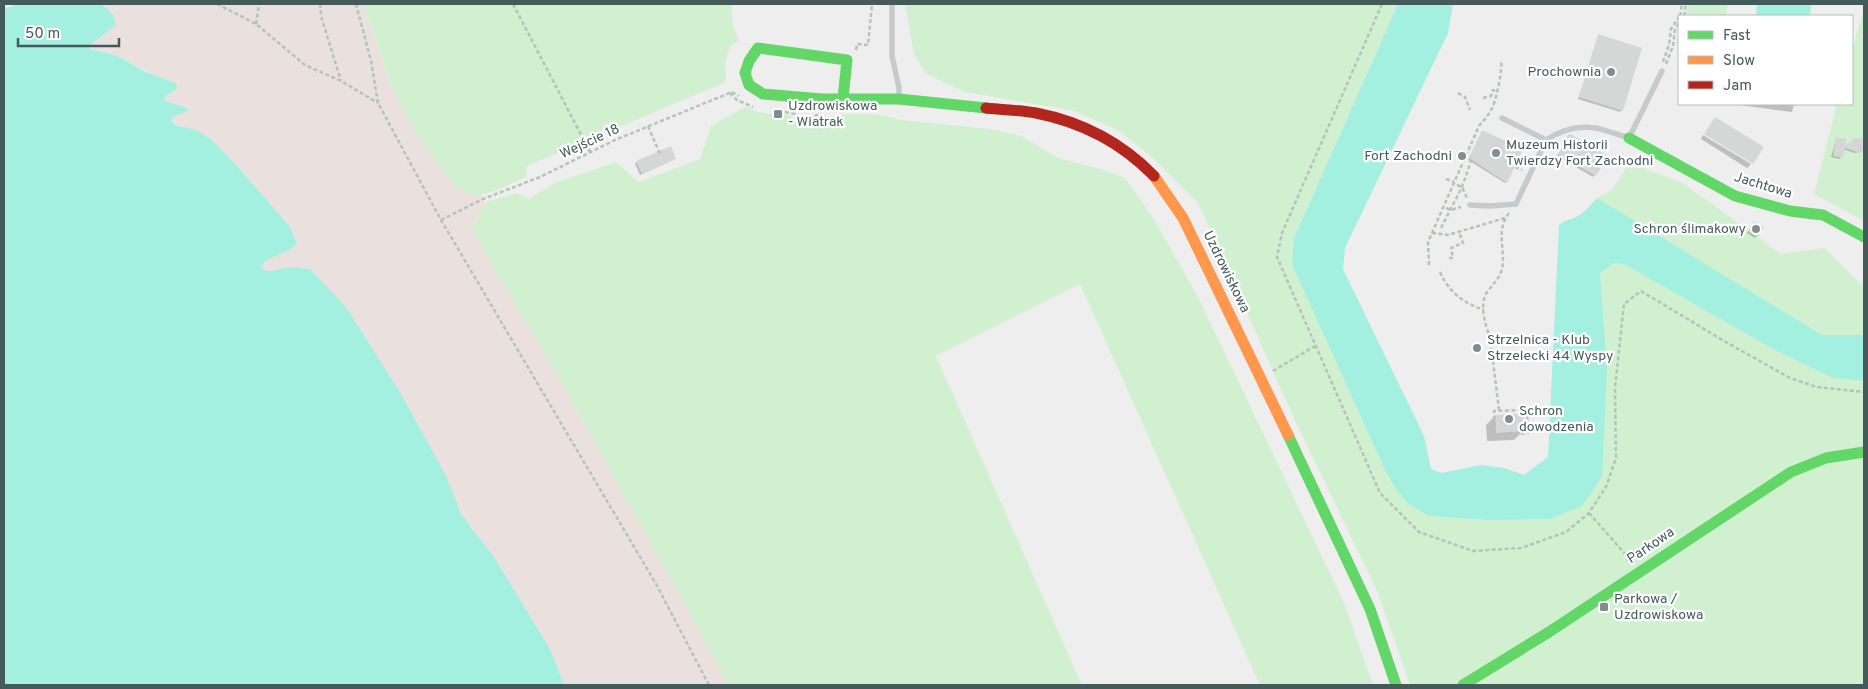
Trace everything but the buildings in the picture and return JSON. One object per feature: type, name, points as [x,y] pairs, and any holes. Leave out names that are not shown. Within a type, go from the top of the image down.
[{"type":"street","points":[[749,85],[745,75],[745,65],[758,48],[839,58],[847,60],[844,98]]},
{"type":"street","name":"Uzdrowiskowa","points":[[749,85],[757,92],[763,94],[823,99],[899,99],[1036,113],[1070,122],[1096,132],[1120,147],[1160,183],[1183,218],[1336,534],[1370,609],[1396,685]]},
{"type":"street","name":"Jachtowa","points":[[1629,138],[1735,196],[1790,211],[1823,215],[1864,237]]},
{"type":"street","name":"Parkowa","points":[[1463,685],[1549,632],[1791,472],[1822,458],[1842,453],[1864,452]]},
{"type":"lane","points":[[892,4],[892,56],[899,88],[899,99]]},
{"type":"lane","points":[[1470,204],[1490,206],[1516,204],[1546,140],[1559,131],[1569,128],[1607,130],[1629,138],[1662,70]]},
{"type":"lane","points":[[1502,118],[1546,140]]},
{"type":"path","points":[[217,4],[256,24],[305,66],[341,81],[378,103]]},
{"type":"path","points":[[256,24],[259,4]]},
{"type":"path","points":[[320,4],[321,16],[341,81]]},
{"type":"path","points":[[356,4],[371,61],[378,103],[441,220],[656,584],[709,685]]},
{"type":"path","points":[[513,4],[590,152]]},
{"type":"path","points":[[856,55],[857,44],[868,45],[872,4]]},
{"type":"path","points":[[1382,4],[1282,233],[1277,257],[1380,493],[1419,532],[1473,551],[1521,548],[1566,532],[1589,513],[1606,487],[1616,458],[1615,388],[1624,304],[1642,290],[1724,341],[1790,378],[1817,387],[1864,392]]},
{"type":"path","points":[[1662,70],[1662,64],[1670,45],[1671,29],[1678,18]]},
{"type":"path","points":[[1662,70],[1671,52],[1675,28],[1678,24]]},
{"type":"path","points":[[1429,265],[1428,242],[1479,126],[1492,110],[1502,65],[1501,60]]},
{"type":"path","name":"Wejście 18","points":[[441,220],[483,199],[540,177],[648,126],[749,85]]},
{"type":"path","points":[[1483,98],[1491,96],[1493,90],[1497,92]]},
{"type":"path","points":[[1458,93],[1465,97],[1470,110]]},
{"type":"path","points":[[648,126],[660,154]]},
{"type":"path","points":[[1442,228],[1462,187],[1471,161]]},
{"type":"path","points":[[1446,179],[1454,182]]},
{"type":"path","points":[[1500,410],[1491,346],[1485,327],[1485,295],[1498,279],[1501,271],[1501,231],[1505,218],[1516,204]]},
{"type":"path","points":[[1432,233],[1448,235],[1505,218]]},
{"type":"path","points":[[1449,258],[1453,258],[1451,248],[1463,243],[1458,232]]},
{"type":"path","points":[[1440,272],[1454,294],[1469,305],[1484,310]]},
{"type":"path","points":[[1260,378],[1317,345]]},
{"type":"path","points":[[1500,410],[1527,410],[1526,423],[1528,434],[1495,435],[1494,411],[1500,410]]},
{"type":"path","points":[[1589,513],[1625,554],[1635,575]]},
{"type":"shaded area","points":[[18,4],[102,4],[113,15],[116,25],[90,45],[90,49],[118,56],[146,72],[176,83],[177,88],[165,97],[164,101],[189,110],[173,117],[171,121],[175,125],[196,130],[211,139],[290,227],[297,243],[291,249],[265,261],[261,268],[268,271],[292,267],[310,269],[346,307],[401,394],[446,476],[461,514],[494,557],[550,649],[564,685],[4,685],[4,9]]},
{"type":"shaded area","points":[[363,4],[731,4],[733,26],[739,41],[730,46],[725,64],[726,82],[527,166],[526,177],[513,183],[493,191],[472,196],[454,186],[418,137],[392,87]]},
{"type":"shaded area","points":[[905,4],[1398,4],[1294,238],[1429,516],[1486,520],[1550,519],[1607,367],[1600,273],[1614,263],[1624,264],[1773,349],[1833,378],[1864,381],[1864,685],[1410,685],[1378,593],[1291,412],[1198,203],[1155,160],[1121,132],[1075,111],[965,92],[926,74],[914,54]]},
{"type":"shaded area","points":[[1398,4],[1453,4],[1448,33],[1345,248],[1343,269],[1424,436],[1431,469],[1442,473],[1481,465],[1504,468],[1524,475],[1548,457],[1559,225],[1581,214],[1597,198],[1822,335],[1864,335],[1864,381],[1833,378],[1773,349],[1624,264],[1614,263],[1600,273],[1607,367],[1602,477],[1582,506],[1550,519],[1486,520],[1429,516],[1409,504],[1397,491],[1385,470],[1292,264],[1294,238]]},
{"type":"shaded area","points":[[1689,4],[1728,4],[1726,15],[1685,15]]},
{"type":"shaded area","points":[[1757,4],[1811,4],[1810,15],[1756,15]]},
{"type":"shaded area","points":[[1864,10],[1864,221],[1814,194],[1837,105],[1853,105],[1853,47]]},
{"type":"shaded area","points":[[745,107],[762,113],[790,115],[800,124],[838,115],[863,114],[901,120],[990,129],[1021,136],[1058,158],[1125,178],[1154,219],[1199,299],[1345,605],[1373,685],[1260,685],[1080,284],[936,356],[1082,685],[728,685],[546,354],[472,229],[486,202],[517,193],[529,199],[555,183],[616,162],[639,182],[700,159],[711,126]]},
{"type":"shaded area","points":[[1626,168],[1643,168],[1683,183],[1781,254],[1825,248],[1860,283],[1864,284],[1864,335],[1822,335],[1597,198],[1612,190]]},
{"type":"sand","points":[[102,4],[363,4],[392,87],[418,136],[454,186],[472,196],[481,195],[485,203],[472,229],[546,354],[728,685],[564,685],[550,649],[494,557],[461,514],[445,476],[401,394],[346,307],[276,269],[268,271],[261,268],[265,261],[291,249],[297,243],[290,227],[211,139],[175,125],[171,121],[173,117],[179,114],[174,104],[164,101],[165,97],[156,76],[118,56],[90,49],[90,45],[116,25]]},
{"type":"traffic: fast","points":[[843,98],[847,60],[758,48],[749,61],[745,73],[749,85],[763,94],[823,99],[899,99],[986,108]]},
{"type":"traffic: fast","points":[[1629,138],[1735,196],[1790,211],[1823,215],[1864,237]]},
{"type":"traffic: fast","points":[[1288,435],[1370,609],[1396,685]]},
{"type":"traffic: fast","points":[[1463,685],[1549,632],[1791,472],[1826,458],[1864,452]]},
{"type":"traffic: slow","points":[[1154,176],[1183,218],[1288,435]]},
{"type":"traffic: jam","points":[[986,108],[1036,113],[1085,128],[1115,144],[1142,164],[1154,176]]},
{"type":"place","name":"Prochownia","points":[[1611,72]]},
{"type":"place","name":"Uzdrowiskowa - Wiatrak","points":[[778,114]]},
{"type":"place","name":"Muzeum Historii Twierdzy Fort Zachodni","points":[[1496,153]]},
{"type":"place","name":"Fort Zachodni","points":[[1462,156]]},
{"type":"place","name":"Schron ślimakowy","points":[[1756,229]]},
{"type":"place","name":"Strzelnica - Klub Strzelecki 44 Wyspy","points":[[1477,348]]},
{"type":"place","name":"Schron dowodzenia","points":[[1509,419]]},
{"type":"place","name":"Parkowa / Uzdrowiskowa","points":[[1604,607]]}]
